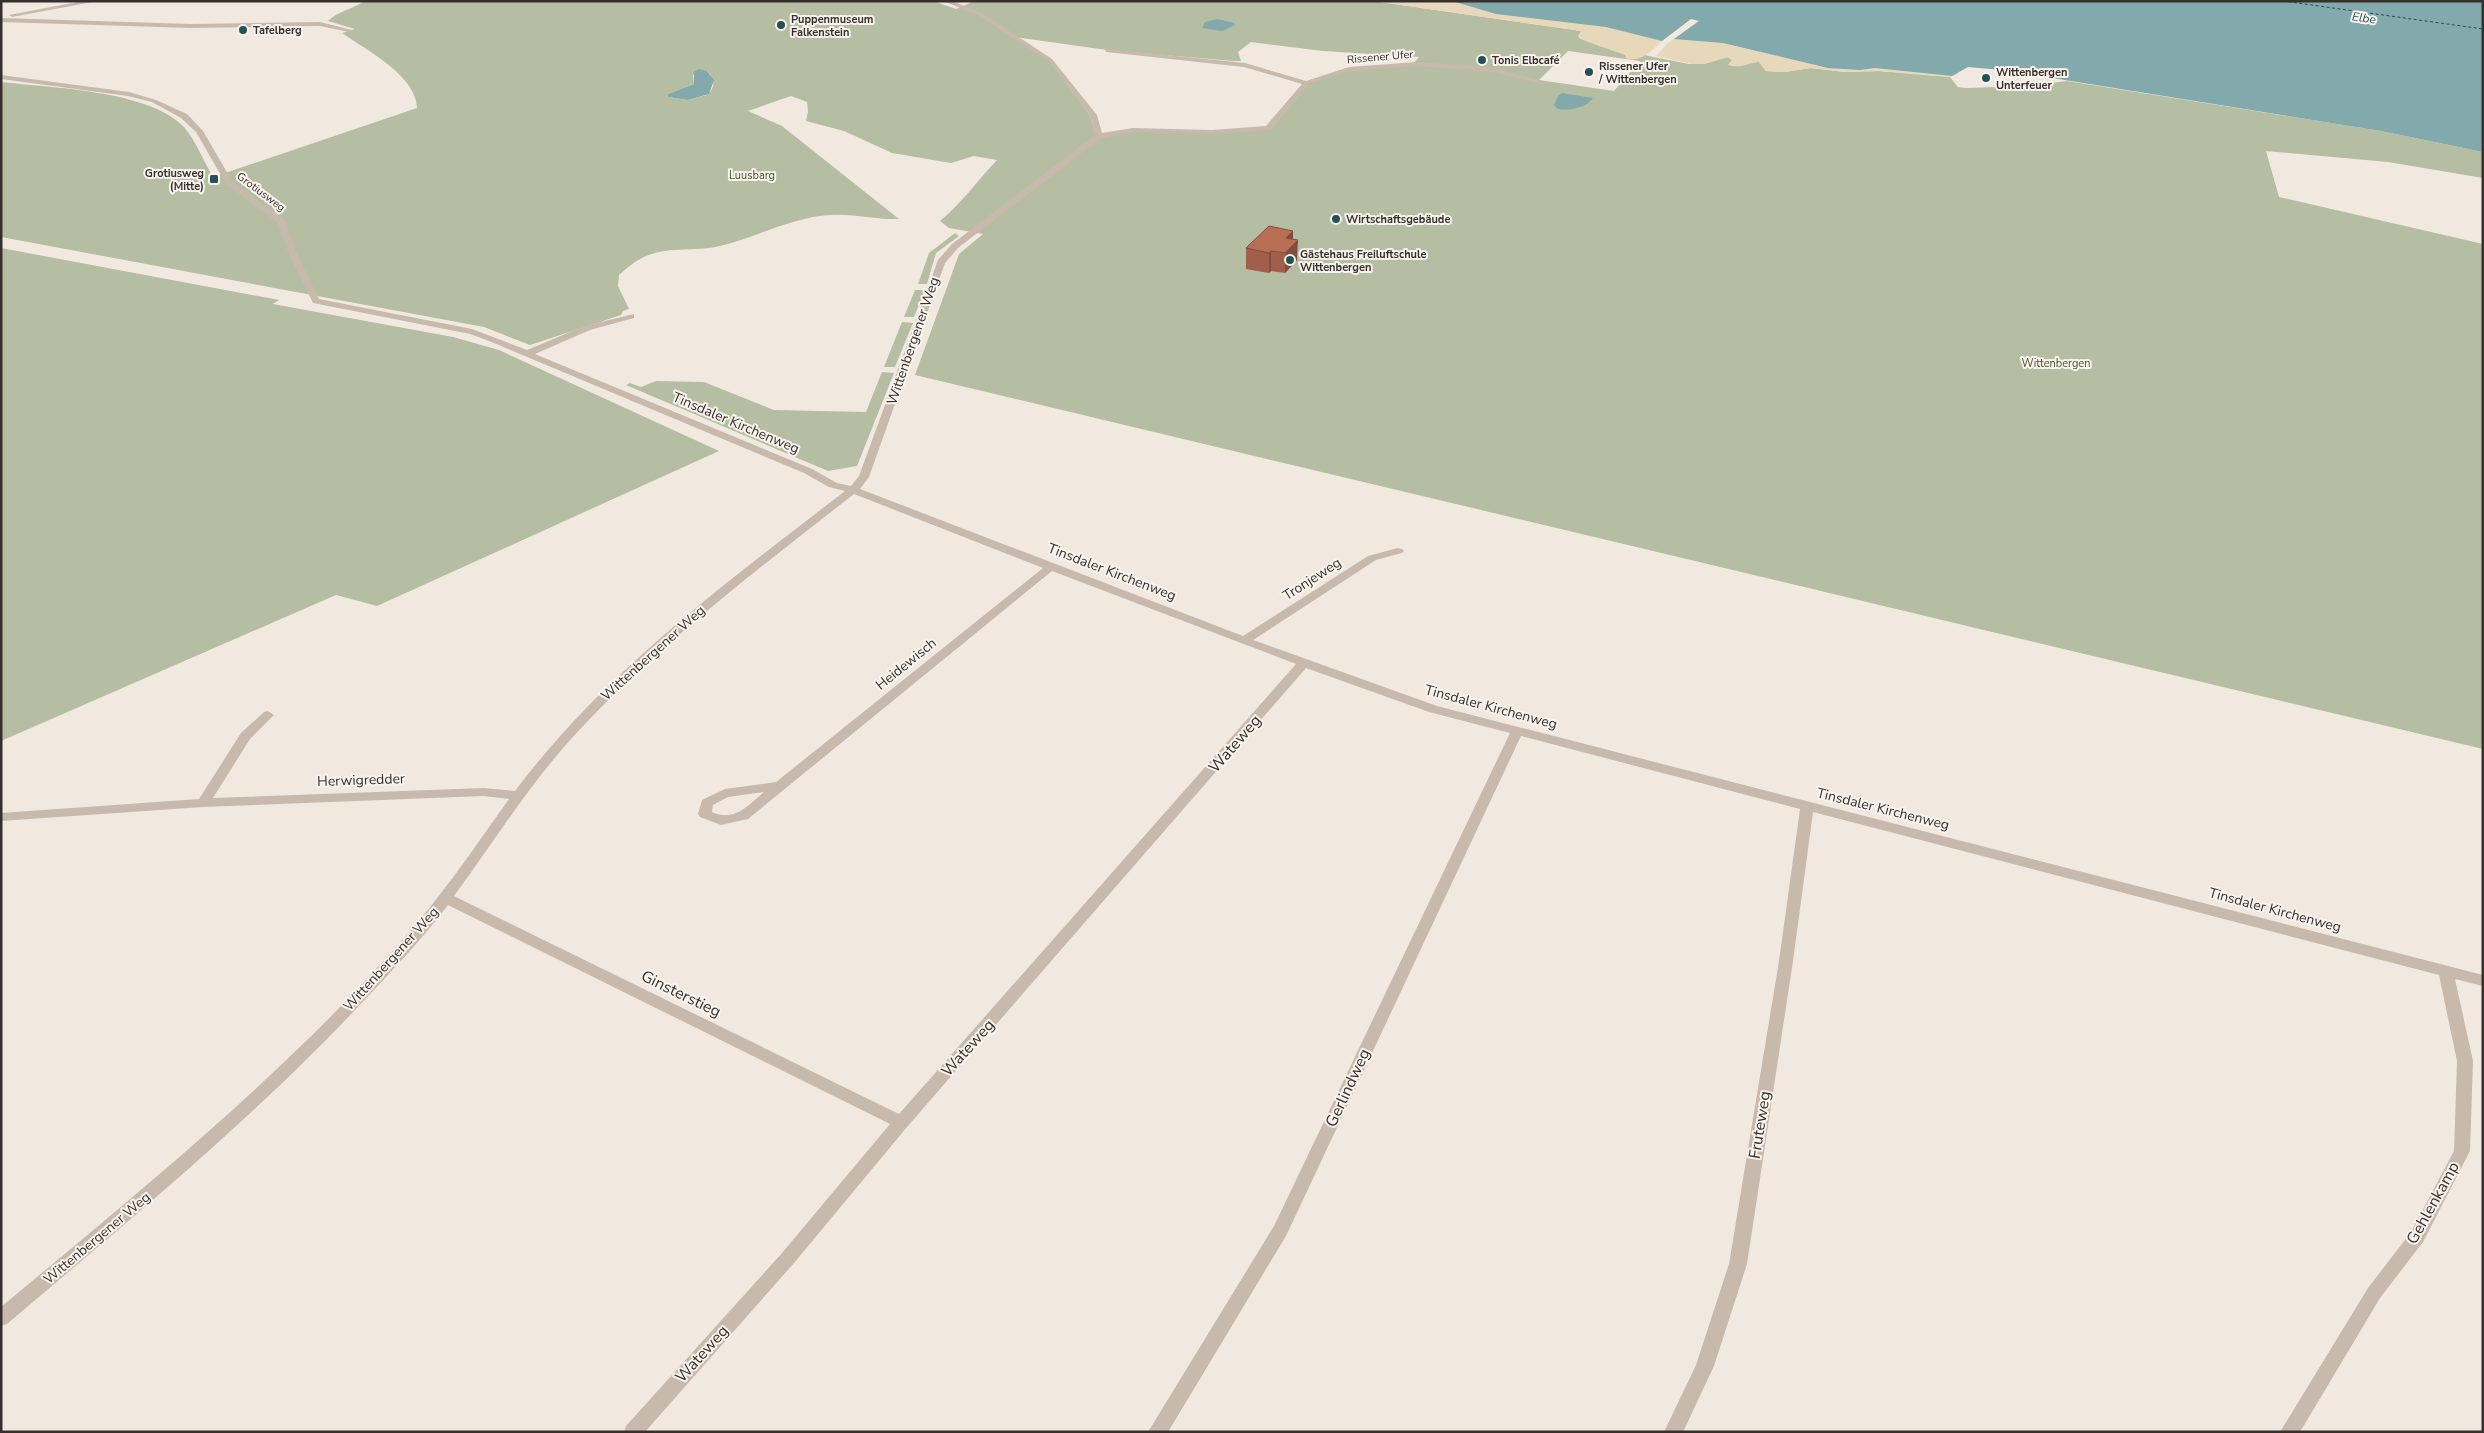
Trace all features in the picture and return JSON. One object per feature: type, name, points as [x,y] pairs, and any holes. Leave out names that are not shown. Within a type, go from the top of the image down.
[{"type":"street","points":[[1,19],[8,16],[95,1]]},
{"type":"street","points":[[946,1],[980,14],[1050,60],[1093,115],[1099,136]]},
{"type":"street","points":[[1,12],[8,16]]},
{"type":"street","points":[[1,19],[191,26],[320,24],[349,30]]},
{"type":"street","points":[[1108,51],[1245,65],[1306,83]]},
{"type":"street","name":"Rissener Ufer","points":[[1306,83],[1349,69],[1418,64],[1488,70],[1539,81]]},
{"type":"street","name":"Grotiusweg","points":[[1,78],[129,94],[164,105],[184,116],[199,131],[229,182],[276,215],[282,222],[292,252],[316,301]]},
{"type":"street","name":"Wittenbergener Weg","points":[[1,1318],[143,1199],[299,1057],[374,980],[446,898],[519,796],[558,746],[635,665],[699,610],[853,490],[864,477],[941,262],[955,246],[976,228],[1099,136],[1133,130],[1212,132],[1268,128],[1306,83]]},
{"type":"street","name":"Tinsdaler Kirchenweg","points":[[316,301],[472,332],[528,353],[799,468],[833,485],[853,490],[1303,664],[1432,709],[2483,981]]},
{"type":"street","points":[[528,353],[587,328],[631,316]]},
{"type":"street","name":"Tronjeweg","points":[[1245,640],[1372,558],[1398,551]]},
{"type":"street","name":"Heidewisch","points":[[780,786],[718,796],[707,802],[705,814],[721,821],[736,819],[780,786],[1052,566]]},
{"type":"street","name":"Wateweg","points":[[633,1432],[788,1258],[901,1122],[1303,664]]},
{"type":"street","points":[[203,803],[246,736],[268,716]]},
{"type":"street","name":"Gerlindweg","points":[[1157,1432],[1280,1231],[1517,732]]},
{"type":"street","name":"Herwigredder","points":[[1,817],[203,803],[484,792],[519,796]]},
{"type":"street","name":"Fruteweg","points":[[1673,1432],[1704,1366],[1738,1264],[1786,961],[1807,807]]},
{"type":"street","name":"Ginsterstieg","points":[[446,898],[901,1122]]},
{"type":"street","name":"Gehlenkamp","points":[[2289,1432],[2374,1293],[2417,1237],[2462,1151],[2465,1061],[2446,971]]},
{"type":"green space","name":"Wittenbergen","points":[[365,1],[933,1],[956,9],[975,1],[1373,1],[1582,31],[1599,46],[1689,64],[1728,57],[1732,60],[1759,62],[1766,71],[1784,72],[1811,68],[1845,72],[1879,71],[1950,77],[1958,87],[1966,88],[2025,86],[2067,81],[2381,131],[2483,152],[2483,178],[2388,162],[2266,151],[2279,197],[2483,244],[2483,749],[915,375],[959,254],[983,234],[949,228],[940,221],[997,160],[974,156],[951,163],[892,153],[844,131],[806,121],[807,102],[791,96],[748,111],[782,126],[899,219],[839,215],[817,216],[714,247],[654,253],[637,261],[619,275],[618,286],[629,309],[623,311],[621,315],[530,345],[484,327],[1,237],[1,82],[98,93],[148,105],[168,115],[184,127],[213,177],[417,108],[414,96],[399,74],[388,64],[342,33],[355,29],[328,21],[336,15]],"holes":[[[1014,37],[1107,50],[1233,61],[1241,61],[1238,52],[1251,42],[1323,51],[1419,57],[1412,65],[1339,72],[1309,82],[1272,128],[1212,133],[1133,131],[1096,137],[1090,115],[1047,58]],[[1568,51],[1640,61],[1614,91],[1539,80]],[[707,71],[710,74],[713,86],[707,95],[688,100],[668,97],[668,94],[694,84],[693,75]]]},
{"type":"green space","points":[[955,233],[959,236],[936,253],[927,284],[918,284],[929,253]]},
{"type":"green space","points":[[1,248],[279,300],[273,304],[453,337],[499,350],[719,451],[377,606],[336,595],[1,741]]},
{"type":"green space","points":[[915,290],[925,290],[914,317],[904,317]]},
{"type":"green space","points":[[902,322],[913,323],[895,367],[884,367]]},
{"type":"green space","points":[[882,372],[894,373],[857,466],[828,471],[626,385],[630,383],[641,387],[656,381],[704,382],[774,410],[866,412]]},
{"type":"sand","points":[[1373,1],[1549,1],[1666,38],[1644,56],[1627,59],[1625,55],[1580,39],[1578,36],[1581,31]]},
{"type":"sand","points":[[1688,17],[1956,68],[1958,74],[1950,77],[1879,71],[1845,72],[1811,68],[1784,72],[1766,71],[1759,62],[1740,66],[1728,65],[1732,60],[1728,57],[1705,64],[1692,64],[1656,56],[1669,42],[1699,21]]},
{"type":"water","name":"Elbe","points":[[1452,1],[2483,1],[2483,152],[2381,131],[2002,70],[1968,67],[1952,76],[1875,68],[1860,70],[1828,68],[1723,43],[1674,39],[1699,21],[1691,19],[1662,41],[1606,27],[1496,14]]},
{"type":"water","points":[[1217,19],[1234,23],[1235,25],[1222,31],[1202,28],[1205,22]]},
{"type":"water","points":[[699,69],[707,71],[714,80],[709,94],[688,100],[668,97],[668,94],[694,84],[694,72]]},
{"type":"water","points":[[1562,93],[1593,98],[1577,108],[1558,109],[1554,105],[1558,96]]},
{"type":"building","points":[[1269,226],[1293,231],[1286,238],[1298,240],[1285,253],[1271,251],[1269,253],[1246,248]]},
{"type":"ferry route","points":[[2283,1],[2483,29]]},
{"type":"place","name":"Puppenmuseum Falkenstein","points":[[781,25]]},
{"type":"place","name":"Tafelberg","points":[[243,30]]},
{"type":"place","name":"Tonis Elbcafé","points":[[1482,60]]},
{"type":"place","name":"Rissener Ufer / Wittenbergen","points":[[1589,72]]},
{"type":"place","name":"Wittenbergen Unterfeuer","points":[[1986,78]]},
{"type":"place","name":"Grotiusweg (Mitte)","points":[[214,179]]},
{"type":"place","name":"Wirtschaftsgebäude","points":[[1336,219]]},
{"type":"place","name":"Gästehaus Freiluftschule Wittenbergen","points":[[1290,260]]},
{"type":"park label","name":"Luusbarg","points":[[752,175]]}]
